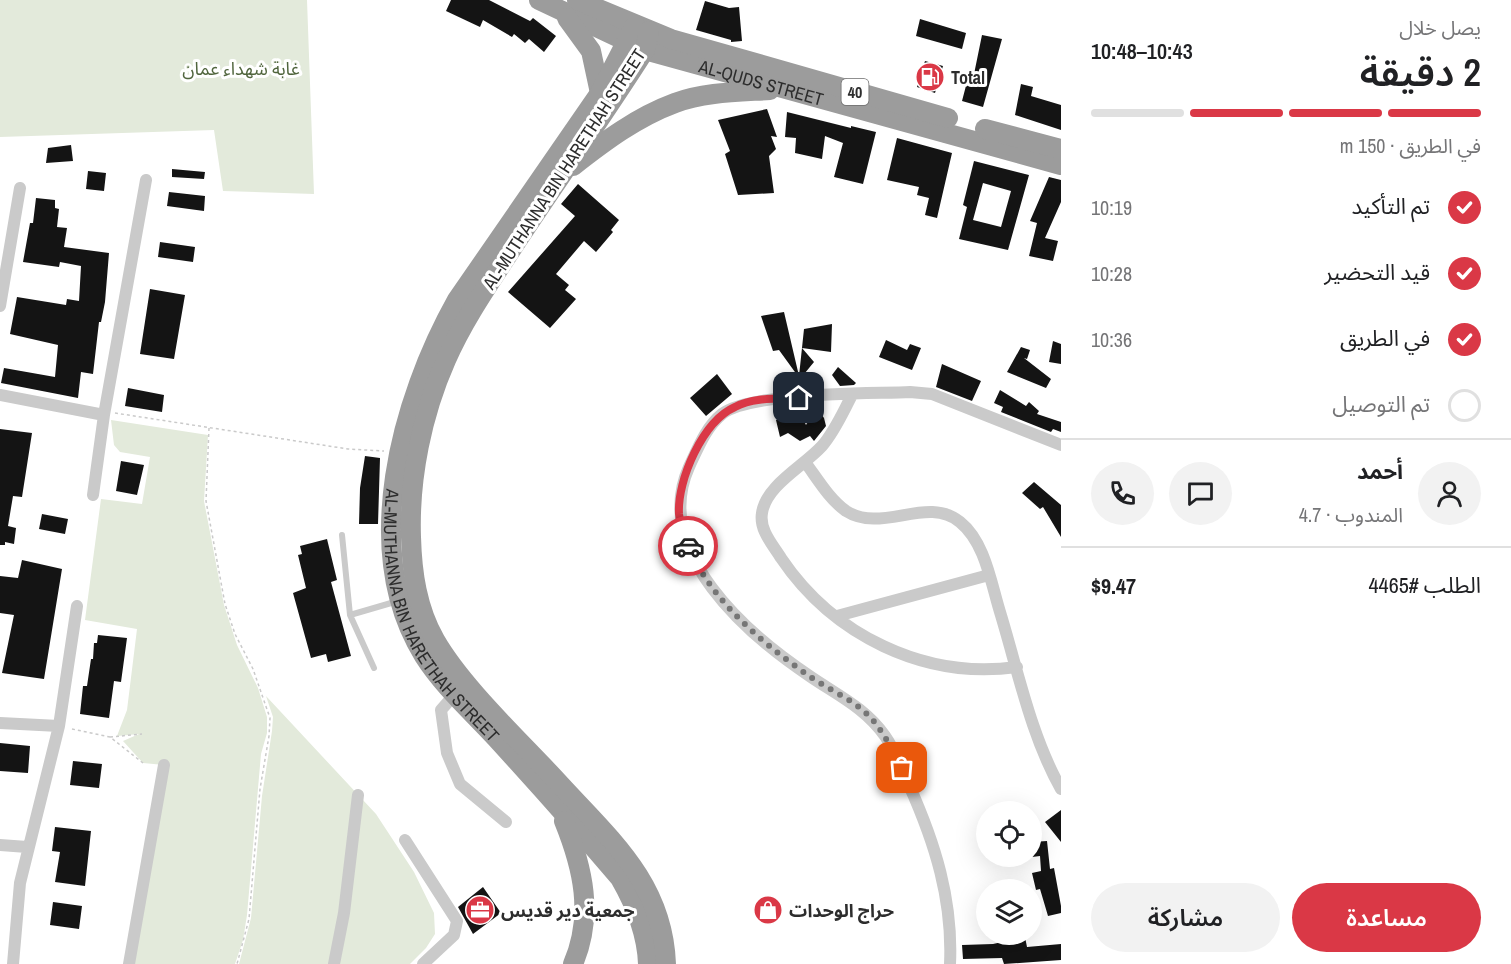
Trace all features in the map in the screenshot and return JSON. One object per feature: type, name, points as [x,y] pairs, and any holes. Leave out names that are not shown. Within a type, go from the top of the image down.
[{"type":"highway","name":"AL-QUDS STREET","points":[[539,0],[570,7],[639,38],[781,89],[917,123],[1061,165]]},
{"type":"highway","points":[[570,7],[591,51],[600,93]]},
{"type":"highway","name":"AL-QUDS STREET","points":[[639,38],[1061,149]]},
{"type":"highway","name":"AL-MUTHANNA BIN HARETHAH STREET","points":[[639,38],[457,300],[424,366],[399,452],[393,521],[394,569],[398,601],[425,658],[455,694],[557,804],[620,878],[631,898],[642,928],[648,964]]},
{"type":"highway","name":"AL-MUTHANNA BIN HARETHAH STREET","points":[[639,38],[559,177],[475,305],[446,360],[427,414],[417,456],[410,518],[411,564],[418,599],[434,639],[452,665],[624,855],[642,879],[656,906],[666,964]]},
{"type":"highway","points":[[559,177],[613,135],[676,102],[723,94],[781,89]]},
{"type":"highway","points":[[557,804],[578,855],[583,880],[584,928],[573,964]]},
{"type":"street","points":[[93,495],[146,180]]},
{"type":"street","points":[[0,306],[20,188]]},
{"type":"street","points":[[950,964],[950,920],[942,873],[913,794],[887,739],[868,715],[769,646],[718,596],[701,573],[682,532],[680,495],[686,474],[712,423],[736,406],[767,399],[910,392],[932,394],[1061,445]]},
{"type":"street","points":[[0,395],[105,414]]},
{"type":"street","points":[[852,395],[836,428],[770,496],[764,505],[762,524],[806,591],[837,616],[888,650],[935,666],[980,671],[1017,667]]},
{"type":"street","points":[[805,462],[837,504],[857,516],[880,520],[930,513],[951,516],[968,530],[984,559],[1034,725],[1061,789]]},
{"type":"street","points":[[837,616],[989,575]]},
{"type":"street","points":[[13,964],[17,910],[27,847],[59,726],[77,606]]},
{"type":"street","points":[[455,694],[441,710],[447,753],[460,784],[506,822]]},
{"type":"street","points":[[0,723],[59,726]]},
{"type":"street","points":[[129,964],[164,765]]},
{"type":"street","points":[[334,964],[344,913],[357,795]]},
{"type":"street","points":[[405,840],[457,921],[454,935],[423,964]]},
{"type":"street","points":[[0,845],[27,847]]},
{"type":"lane","points":[[342,534],[350,615],[374,668]]},
{"type":"lane","points":[[350,615],[398,601]]},
{"type":"path","points":[[105,414],[348,449],[399,452]]},
{"type":"path","points":[[210,428],[206,501],[225,604],[235,634],[253,669],[270,717],[260,789],[249,919],[237,964]]},
{"type":"path","points":[[59,726],[110,737],[142,734]]},
{"type":"path","points":[[110,737],[142,763]]},
{"type":"green space","name":"غابة شهداء عمان","points":[[0,0],[307,0],[314,194],[223,191],[214,130],[0,137]]},
{"type":"green space","points":[[111,420],[208,435],[204,501],[224,605],[237,645],[258,688],[267,717],[267,733],[261,754],[247,915],[243,940],[235,964],[133,964],[164,765],[143,763],[123,741],[139,734],[117,736],[127,710],[137,629],[85,620],[101,499],[142,504],[150,457],[120,452],[114,445]]},
{"type":"green space","points":[[266,696],[376,814],[414,872],[434,913],[435,934],[426,948],[410,964],[239,964],[251,918],[262,796],[272,731],[273,717]]},
{"type":"building","points":[[451,0],[489,0],[530,21],[533,18],[556,36],[544,52],[529,39],[525,43],[514,34],[512,37],[483,20],[480,27],[446,11]]},
{"type":"building","points":[[705,1],[729,8],[739,7],[742,41],[731,42],[731,40],[696,30]]},
{"type":"building","points":[[920,19],[966,33],[962,49],[916,36]]},
{"type":"building","points":[[982,35],[1002,39],[983,107],[962,101],[968,78],[973,79]]},
{"type":"building","name":"Total","points":[[925,61],[943,66],[935,93],[917,87]]},
{"type":"building","points":[[1021,84],[1033,87],[1031,96],[1061,105],[1061,130],[1015,115]]},
{"type":"building","points":[[767,109],[777,137],[771,136],[776,149],[769,156],[774,193],[738,195],[725,154],[730,151],[718,120]]},
{"type":"building","points":[[787,112],[876,132],[863,184],[834,177],[843,143],[825,136],[822,159],[795,153],[796,138],[785,137]]},
{"type":"building","points":[[897,138],[952,153],[937,218],[925,215],[929,198],[917,195],[919,187],[887,180]]},
{"type":"building","points":[[71,145],[73,161],[46,163],[48,148]]},
{"type":"building","points":[[974,161],[1029,175],[1008,250],[959,239],[967,207],[963,205]],"holes":[[[983,183],[1011,191],[1001,227],[973,220]]]},
{"type":"building","points":[[172,169],[205,172],[204,179],[172,177]]},
{"type":"building","points":[[88,171],[106,173],[104,191],[86,189]]},
{"type":"building","points":[[1049,177],[1061,180],[1061,202],[1045,238],[1058,241],[1053,261],[1029,256],[1037,223],[1030,221]]},
{"type":"building","points":[[578,184],[619,220],[611,230],[613,232],[596,252],[584,241],[556,274],[569,285],[565,290],[576,299],[550,328],[508,292],[575,216],[561,204]]},
{"type":"building","points":[[169,192],[205,196],[204,211],[167,206]]},
{"type":"building","points":[[36,198],[55,200],[55,208],[59,209],[57,227],[67,228],[64,247],[109,253],[105,302],[101,322],[99,322],[93,374],[81,372],[78,398],[1,383],[4,368],[55,377],[58,345],[10,334],[17,297],[66,305],[67,299],[79,301],[81,266],[60,262],[59,267],[23,262],[30,223],[33,223]]},
{"type":"building","points":[[160,242],[195,247],[193,262],[158,257]]},
{"type":"building","points":[[150,289],[185,295],[174,359],[140,354]]},
{"type":"building","points":[[784,312],[799,376],[804,329],[832,324],[831,352],[802,348],[814,362],[800,379],[779,350],[773,351],[761,316]]},
{"type":"building","points":[[886,340],[907,350],[910,344],[921,348],[912,370],[879,357]]},
{"type":"building","points":[[1053,341],[1061,344],[1061,364],[1049,362]]},
{"type":"building","points":[[1021,347],[1030,350],[1027,359],[1024,358],[1051,379],[1046,388],[1007,372]]},
{"type":"building","points":[[942,364],[981,381],[972,401],[936,387]]},
{"type":"building","points":[[838,367],[856,383],[854,385],[840,386],[832,375]]},
{"type":"building","points":[[717,374],[732,394],[706,416],[690,398]]},
{"type":"building","points":[[128,388],[164,395],[162,412],[125,406]]},
{"type":"building","points":[[1000,390],[1026,406],[1029,402],[1039,411],[1037,414],[1061,422],[1061,432],[1053,429],[1051,432],[1001,412],[1003,407],[994,403]]},
{"type":"building","points":[[817,408],[826,426],[814,441],[810,436],[800,441],[788,433],[780,437],[776,420],[799,413],[806,425]]},
{"type":"building","points":[[0,429],[32,433],[22,497],[13,496],[8,526],[16,528],[14,544],[5,542],[5,545],[0,545]]},
{"type":"building","points":[[365,456],[380,458],[378,524],[359,524],[360,488]]},
{"type":"building","points":[[121,461],[144,465],[137,495],[116,491]]},
{"type":"building","points":[[1034,482],[1061,505],[1061,537],[1043,507],[1040,509],[1022,493]]},
{"type":"building","points":[[42,514],[68,519],[65,534],[39,529]]},
{"type":"building","points":[[327,539],[337,580],[331,582],[351,656],[328,662],[326,654],[311,658],[293,593],[306,588],[298,555],[302,554],[300,546]]},
{"type":"building","points":[[22,560],[62,569],[44,679],[2,673],[14,615],[0,613],[0,576],[18,578]]},
{"type":"building","points":[[98,635],[127,638],[121,682],[114,681],[109,718],[80,714],[83,686],[87,686],[94,643],[97,643]]},
{"type":"building","points":[[0,743],[30,746],[28,773],[0,771]]},
{"type":"building","points":[[73,761],[102,764],[99,788],[70,785]]},
{"type":"building","points":[[1061,810],[1061,842],[1045,822]]},
{"type":"building","points":[[55,827],[91,831],[85,886],[55,882],[60,852],[52,851]]},
{"type":"building","points":[[1042,841],[1047,841],[1050,869],[1054,868],[1061,906],[1061,913],[1048,916],[1042,896],[1042,879],[1033,879],[1032,873],[1041,871]]},
{"type":"building","name":"جمعية دير قديس","points":[[483,887],[501,913],[473,934],[458,907]]},
{"type":"building","points":[[53,902],[82,906],[79,929],[50,925]]},
{"type":"building","points":[[1061,944],[1061,960],[1004,964],[1002,958],[963,959],[962,945],[1027,945],[1027,947]]},
{"type":"way so far","points":[[688,546],[701,573],[718,596],[769,646],[810,677],[868,715],[887,739],[902,768]]},
{"type":"place","name":"Total","points":[[930,77]]},
{"type":"place","name":"جمعية دير قديس","points":[[480,910]]},
{"type":"place","name":"حراج الوحدات","points":[[768,910]]},
{"type":"route","points":[[688,546],[682,532],[679,513],[680,495],[686,474],[712,423],[736,406],[767,399],[799,398]]}]
